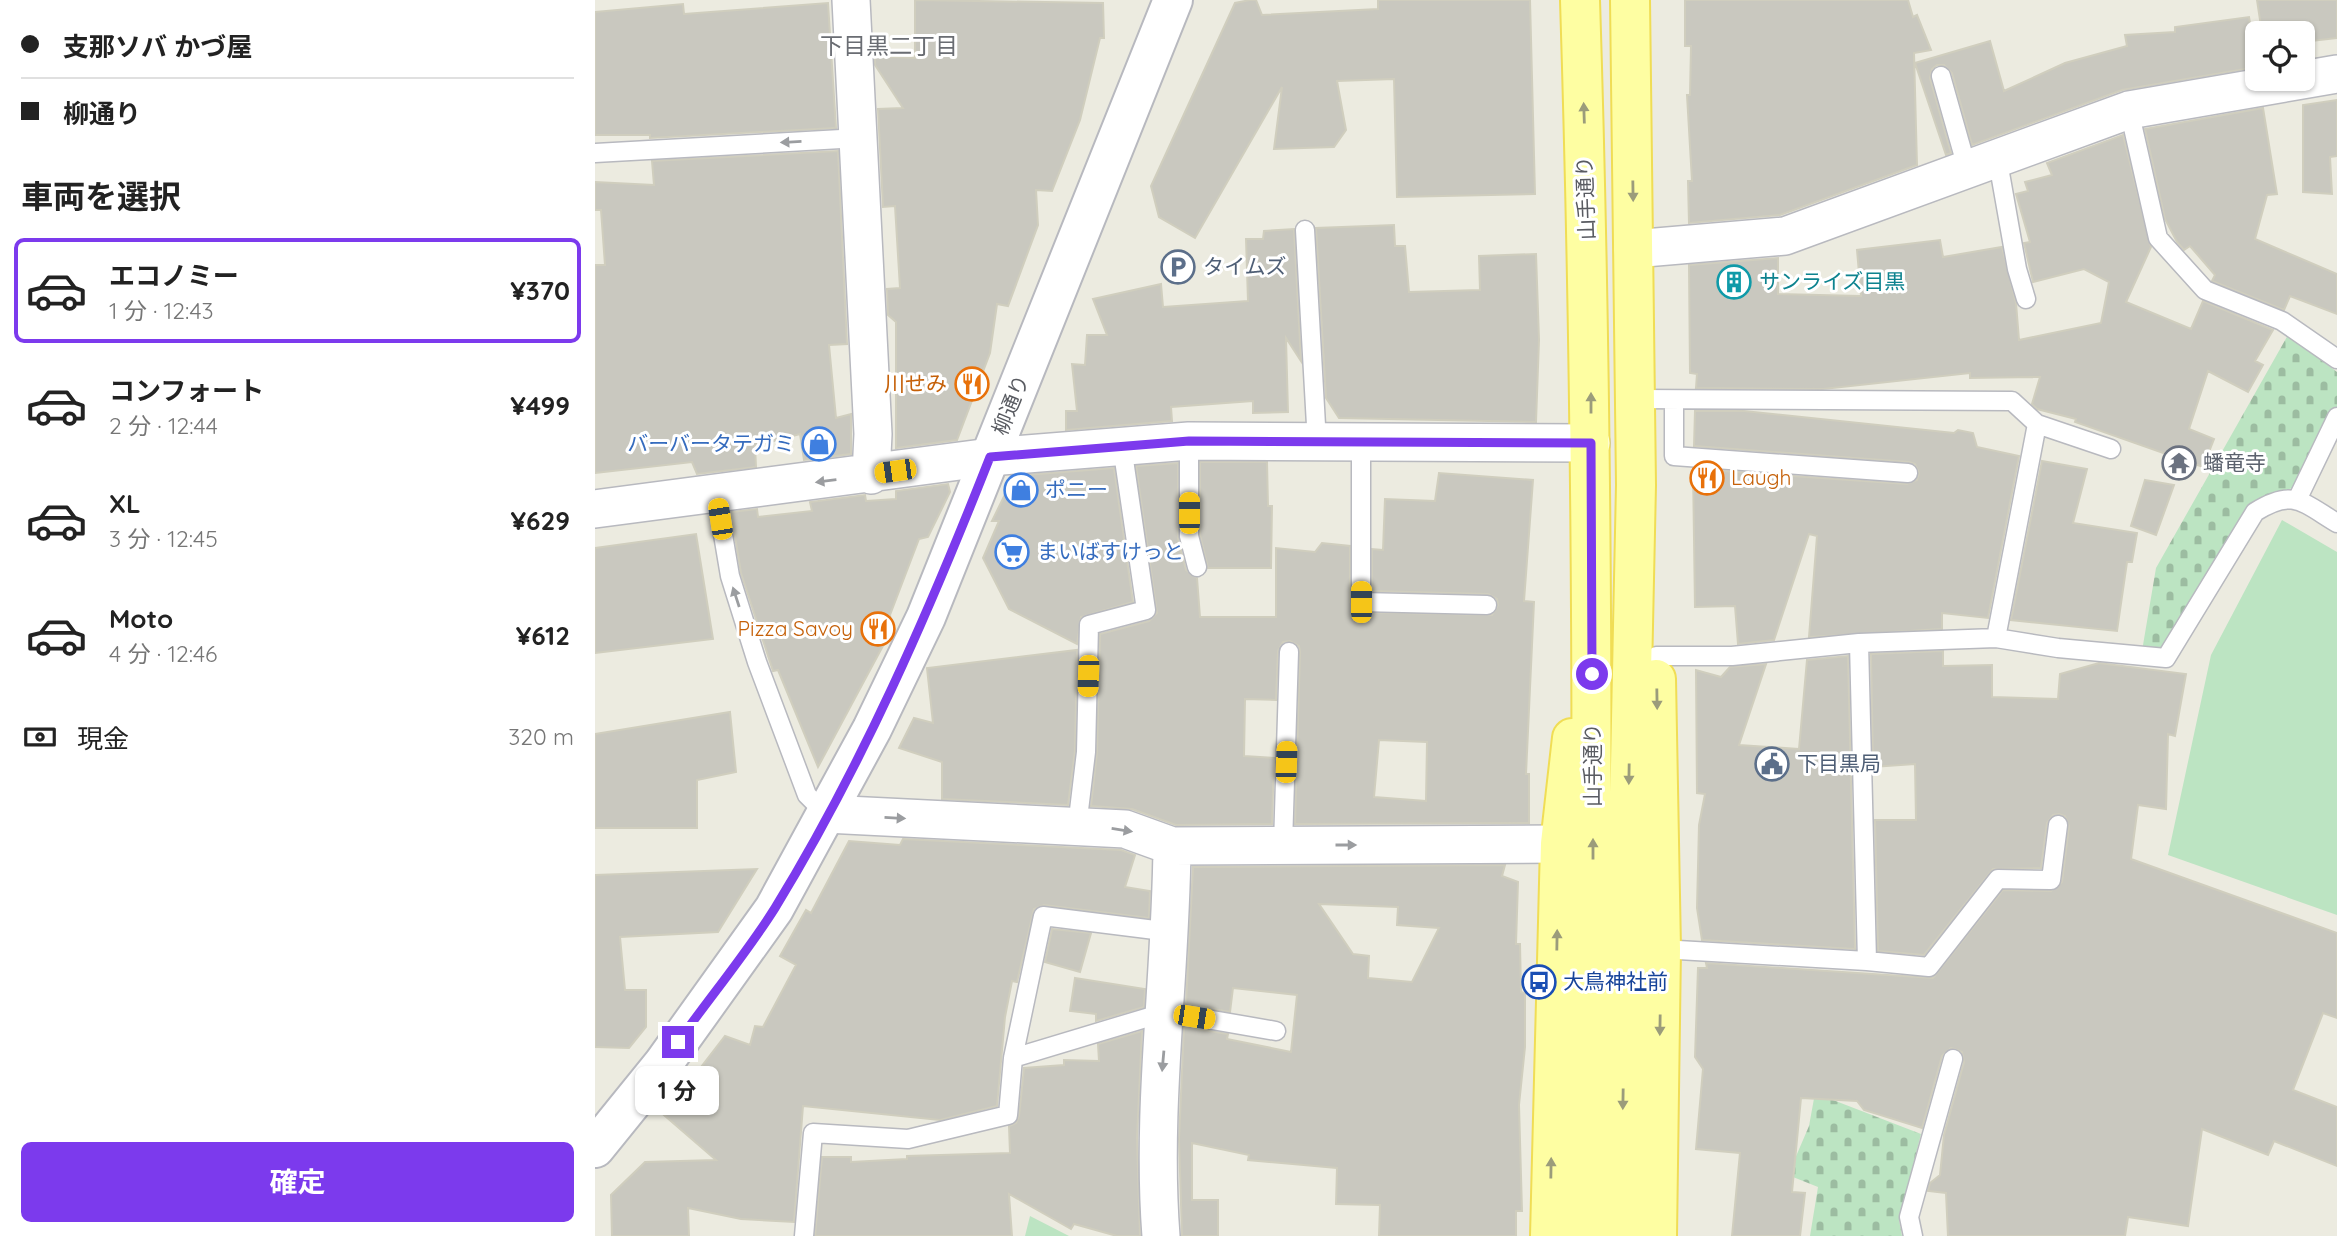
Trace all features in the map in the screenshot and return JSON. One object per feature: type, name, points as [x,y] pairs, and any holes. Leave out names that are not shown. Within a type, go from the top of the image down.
[{"type":"main road","name":"山手通り","points":[[1580,0],[1591,443],[1593,883],[1588,1236]]},
{"type":"main road","name":"山手通り","points":[[1620,1236],[1636,485],[1630,0]]},
{"type":"main road","points":[[1636,485],[1656,656],[1661,949],[1657,1236]]},
{"type":"main road","points":[[1550,1236],[1560,844],[1591,570]]},
{"type":"street","points":[[851,0],[873,434],[871,475]]},
{"type":"street","name":"柳通り","points":[[595,1148],[663,1064],[774,909],[826,814],[926,617],[1173,0]]},
{"type":"street","points":[[1633,249],[1785,236],[2129,110],[2337,75]]},
{"type":"street","points":[[595,509],[871,475],[990,457],[1189,441],[1591,443]]},
{"type":"street","points":[[826,814],[1125,829],[1172,846],[1560,844]]},
{"type":"street","points":[[1161,1236],[1156,1127],[1171,932],[1172,846]]},
{"type":"lane","points":[[1941,76],[1982,162],[2026,299]]},
{"type":"lane","points":[[2129,110],[2158,238],[2205,290],[2282,321],[2337,359]]},
{"type":"lane","points":[[595,153],[859,138]]},
{"type":"lane","points":[[1305,230],[1317,443]]},
{"type":"lane","points":[[1636,399],[2012,401],[2037,424],[2111,449]]},
{"type":"lane","points":[[1674,400],[1674,456],[1908,473]]},
{"type":"lane","points":[[2297,500],[2337,418]]},
{"type":"lane","points":[[1996,638],[2037,424]]},
{"type":"lane","points":[[1189,441],[1189,536],[1197,567]]},
{"type":"lane","points":[[1360,442],[1361,602],[1487,606]]},
{"type":"lane","points":[[1077,827],[1086,752],[1089,625],[1146,610],[1122,446]]},
{"type":"lane","points":[[716,494],[730,576],[757,662],[807,795],[826,814]]},
{"type":"lane","points":[[1656,656],[1733,656],[1859,643],[1996,638],[2058,648],[2167,658],[2255,512],[2277,498],[2297,500],[2337,523]]},
{"type":"lane","points":[[1859,643],[1867,961]]},
{"type":"lane","points":[[1283,845],[1289,652]]},
{"type":"lane","points":[[1661,949],[1929,967],[1998,879],[2051,880],[2058,825]]},
{"type":"lane","points":[[804,1236],[813,1133],[908,1139],[1008,1115],[1013,1058],[1043,916],[1171,932]]},
{"type":"lane","points":[[1013,1058],[1166,1012],[1276,1031]]},
{"type":"lane","points":[[1913,1236],[1909,1217],[1953,1059]]},
{"type":"green space","points":[[2288,335],[2337,372],[2337,407],[2296,487],[2260,498],[2246,514],[2165,654],[2142,651],[2156,568]]},
{"type":"green space","points":[[2282,520],[2337,552],[2337,915],[2168,855],[2211,655]]},
{"type":"green space","points":[[1815,1093],[1921,1134],[1899,1220],[1902,1236],[1810,1236],[1818,1187],[1788,1175],[1809,1126]]},
{"type":"green space","points":[[1030,1216],[1069,1236],[1025,1236]]},
{"type":"building","points":[[915,0],[1103,3],[1104,38],[1100,38],[1080,120],[1052,191],[1036,190],[1038,225],[1008,306],[997,304],[990,353],[957,440],[896,448],[896,322],[888,315],[887,289],[900,288],[895,206],[883,207],[878,109],[903,108],[875,65],[875,56],[915,58]]},
{"type":"building","points":[[1256,0],[1262,15],[1378,9],[1378,0],[1530,0],[1535,194],[1397,197],[1394,79],[1337,81],[1346,130],[1334,147],[1274,149],[1282,87],[1195,238],[1159,217],[1151,186],[1235,3]]},
{"type":"building","points":[[1685,0],[1908,0],[1913,17],[1917,15],[1931,50],[1914,53],[1917,165],[1780,215],[1689,223],[1688,181],[1692,181],[1687,95],[1690,95],[1691,46],[1685,46]]},
{"type":"building","points":[[2257,0],[2337,0],[2337,38],[2315,41],[2315,21],[2260,21]]},
{"type":"building","points":[[828,3],[836,128],[650,138],[650,135],[595,135],[595,12],[683,4],[684,14]]},
{"type":"building","points":[[2249,17],[2250,21],[2245,21],[2245,69],[2122,90],[1972,145],[1952,73],[1944,65],[1937,65],[1932,69],[1930,78],[1951,153],[1946,155],[1915,63],[1990,41],[2004,91],[2065,63],[2127,46],[2125,35],[2175,32],[2175,27]]},
{"type":"building","points":[[2337,100],[2337,156],[2330,157],[2332,194],[2303,192],[2303,105]]},
{"type":"building","points":[[2263,108],[2277,194],[2267,195],[2255,239],[2337,274],[2337,314],[2290,296],[2284,310],[2212,281],[2215,275],[2190,246],[2184,250],[2165,219],[2145,129]]},
{"type":"building","points":[[2123,135],[2151,247],[2126,302],[2191,329],[2203,301],[2273,330],[2255,361],[2263,365],[2248,392],[2208,371],[2189,429],[2214,439],[2203,467],[2075,422],[2076,419],[2037,409],[2032,404],[2040,377],[1970,378],[1970,373],[1823,389],[1696,388],[1697,374],[1690,373],[1689,265],[1778,258],[1778,294],[1861,296],[1857,250],[1940,240],[1943,257],[2002,247],[2016,303],[2019,340],[2101,323],[2109,282],[2084,269],[2033,282],[2024,243],[2030,242],[2016,194],[2028,191],[2025,182],[2052,175],[2047,163]]},
{"type":"building","points":[[838,151],[847,344],[829,345],[836,418],[851,414],[851,454],[804,460],[800,434],[755,446],[756,467],[697,474],[692,462],[595,473],[595,265],[605,265],[601,210],[595,210],[595,182],[654,185],[652,161]]},
{"type":"building","points":[[1394,225],[1395,246],[1405,246],[1409,292],[1480,290],[1479,256],[1536,254],[1539,340],[1536,422],[1339,418],[1326,398],[1316,228]]},
{"type":"building","points":[[1294,229],[1301,361],[1286,338],[1288,412],[1253,413],[1253,401],[1171,407],[1172,421],[1066,430],[1066,411],[1077,411],[1072,364],[1085,365],[1087,335],[1107,335],[1093,299],[1161,284],[1163,307],[1248,301],[1246,239],[1263,239],[1264,231]]},
{"type":"building","points":[[1695,411],[1744,411],[1954,433],[1958,430],[1973,433],[1977,447],[2019,456],[1988,618],[1942,613],[1942,629],[1809,637],[1817,536],[1809,534],[1774,640],[1738,644],[1735,606],[1695,607],[1693,469],[1907,484],[1917,480],[1919,473],[1915,464],[1909,462],[1694,446]]},
{"type":"building","points":[[2042,461],[2087,469],[2073,523],[2137,533],[2132,562],[2127,562],[2117,631],[2011,620]]},
{"type":"building","points":[[1200,462],[1267,462],[1268,506],[1272,506],[1271,568],[1208,568],[1200,535]]},
{"type":"building","points":[[1178,463],[1178,539],[1186,570],[1197,578],[1200,617],[1276,617],[1276,548],[1315,552],[1322,543],[1350,546],[1350,602],[1356,612],[1492,615],[1498,605],[1497,599],[1488,594],[1372,591],[1372,549],[1383,550],[1385,499],[1435,501],[1439,473],[1533,480],[1524,601],[1534,602],[1526,774],[1529,774],[1529,823],[1295,824],[1300,652],[1299,646],[1290,641],[1283,642],[1278,651],[1276,700],[1245,699],[1244,756],[1274,758],[1272,824],[1176,825],[1132,809],[1091,806],[1097,752],[1100,634],[1149,621],[1157,613],[1136,466]],"holes":[[[1379,740],[1427,742],[1426,801],[1374,797]]]},
{"type":"building","points":[[1114,468],[1133,602],[1081,617],[1077,644],[1009,609],[983,558],[999,521],[992,521],[1014,476]]},
{"type":"building","points":[[2145,480],[2174,485],[2156,535],[2131,526]]},
{"type":"building","points":[[948,484],[950,492],[928,537],[919,539],[890,615],[892,629],[818,767],[778,670],[773,671],[741,573],[731,512],[757,509],[758,517],[812,511],[810,502],[865,495],[866,501],[896,499],[896,491]]},
{"type":"building","points":[[696,534],[713,639],[595,653],[595,548]]},
{"type":"building","points":[[1077,650],[1075,751],[1068,805],[942,799],[942,762],[899,748],[914,718],[933,723],[927,668]]},
{"type":"building","points":[[1943,651],[1943,666],[1992,665],[1992,697],[2058,699],[2060,674],[2099,663],[2186,674],[2175,736],[2168,734],[2166,809],[2138,805],[2131,859],[2337,933],[2337,1018],[2323,1013],[2293,1090],[2337,1107],[2337,1166],[2274,1141],[2268,1155],[2202,1129],[2188,1226],[2128,1217],[2125,1236],[1948,1236],[1946,1193],[1928,1191],[1930,1183],[1940,1175],[1944,1135],[1964,1062],[1962,1052],[1951,1048],[1942,1056],[1922,1128],[1864,1110],[1857,1101],[1801,1098],[1792,1192],[1805,1193],[1800,1236],[1732,1236],[1740,1153],[1696,1149],[1703,1069],[1695,1057],[1698,968],[1707,968],[1706,963],[1933,978],[2003,890],[2051,891],[2062,882],[2069,826],[2065,816],[2059,814],[2053,815],[2047,823],[2041,868],[1993,869],[1924,955],[1878,951],[1875,820],[1916,820],[1915,764],[1873,767],[1871,654]]},
{"type":"building","points":[[1848,656],[1855,949],[1702,940],[1697,908],[1699,825],[1705,794],[1697,793],[1696,670],[1721,677],[1730,667],[1766,664],[1739,745],[1799,749],[1807,660]]},
{"type":"building","points":[[730,712],[736,772],[697,780],[697,828],[595,828],[595,734]]},
{"type":"building","points":[[903,839],[1121,850],[1135,855],[1125,887],[1150,891],[1149,918],[1044,905],[1034,909],[1017,982],[1012,981],[1005,1017],[997,1106],[940,1120],[803,1106],[794,1222],[741,1219],[688,1208],[689,1236],[612,1236],[611,1195],[645,1162],[716,1160],[664,1115],[725,1036],[750,1045],[755,1026],[763,1027],[796,965],[780,956],[806,910],[811,913],[849,841],[900,845]]},
{"type":"building","points":[[1505,865],[1502,876],[1518,882],[1516,944],[1520,944],[1521,992],[1525,993],[1525,1047],[1519,1105],[1522,1211],[1516,1211],[1516,1236],[1379,1236],[1380,1205],[1336,1204],[1337,1168],[1248,1160],[1249,1155],[1192,1143],[1192,1200],[1218,1200],[1218,1236],[1182,1236],[1179,1139],[1184,1027],[1228,1034],[1227,1039],[1291,1052],[1297,995],[1233,988],[1230,1012],[1186,1004],[1193,867]],"holes":[[[1319,904],[1398,907],[1397,925],[1439,928],[1412,982],[1368,978],[1369,956],[1353,954]]]},
{"type":"building","points":[[757,869],[718,932],[620,937],[625,990],[646,990],[646,1027],[629,1048],[595,1047],[595,875]]},
{"type":"building","points":[[1052,929],[1091,933],[1080,972],[1045,962]]},
{"type":"building","points":[[1075,978],[1145,989],[1144,1007],[1096,1021],[1096,1014],[1070,1011]]},
{"type":"building","points":[[1142,1031],[1137,1138],[1140,1236],[1117,1236],[1074,1224],[1071,1229],[1009,1194],[1012,1236],[815,1236],[822,1157],[851,1157],[851,1162],[907,1159],[907,1156],[1010,1153],[1009,1126],[1016,1123],[1019,1116],[1024,1068],[1064,1065],[1064,1060],[1099,1061],[1098,1044]]},
{"type":"place","name":"タイムズ","points":[[1178,267]]},
{"type":"place","name":"サンライズ目黒","points":[[1734,282]]},
{"type":"place","name":"川せみ","points":[[972,384]]},
{"type":"place","name":"バーバータテガミ","points":[[819,444]]},
{"type":"place","name":"蟠竜寺","points":[[2179,463]]},
{"type":"place","name":"Laugh","points":[[1707,478]]},
{"type":"place","name":"ポニー","points":[[1021,490]]},
{"type":"place","name":"まいばすけっと","points":[[1012,552]]},
{"type":"place","name":"Pizza Savoy","points":[[878,629]]},
{"type":"place","name":"下目黒局","points":[[1772,764]]},
{"type":"place","name":"大鳥神社前","points":[[1539,982]]},
{"type":"district","name":"下目黒二丁目","points":[[889,46]]},
{"type":"route","points":[[678,1042],[774,909],[872,729],[926,617],[990,457],[1189,441],[1591,443],[1592,674]]}]
